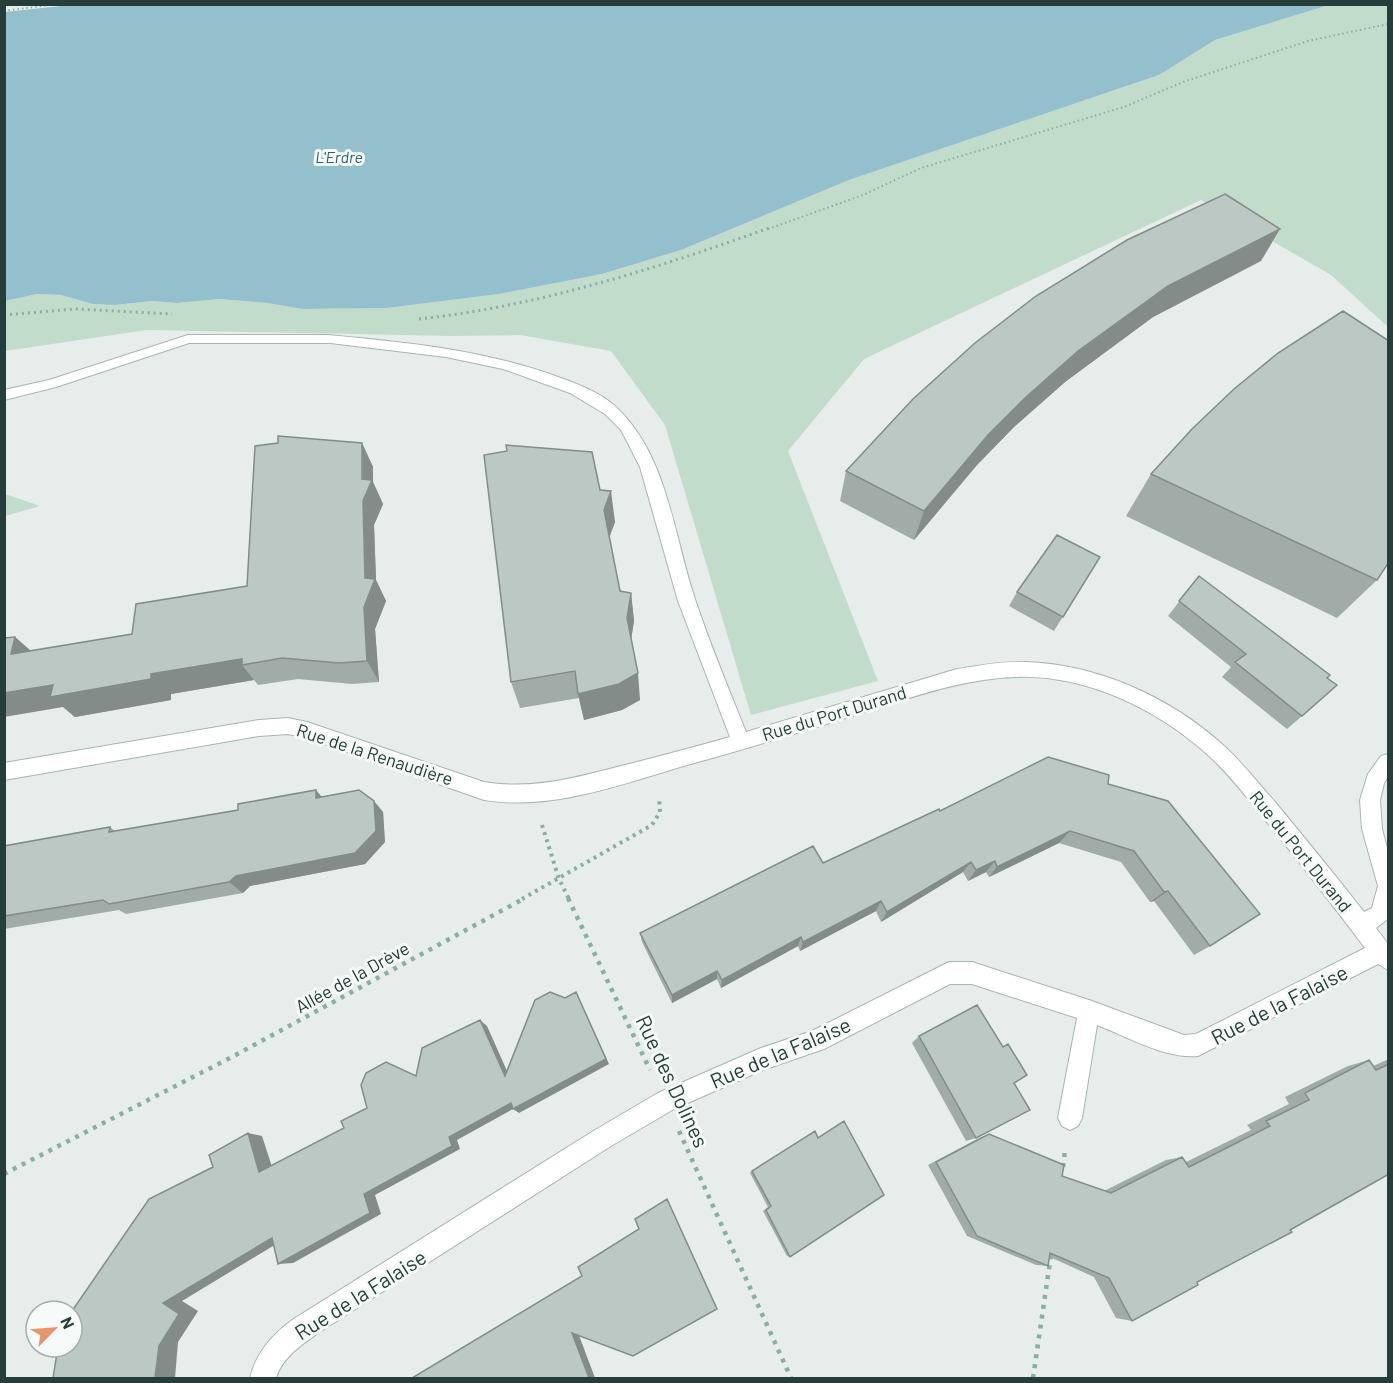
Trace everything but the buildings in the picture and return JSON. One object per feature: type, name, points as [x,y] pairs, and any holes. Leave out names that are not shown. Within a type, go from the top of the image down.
[{"type":"street","name":"Rue du Port Durand","points":[[4,395],[51,384],[188,339],[327,339],[406,346],[471,357],[540,375],[585,393],[609,408],[622,422],[646,465],[680,580],[741,742],[914,689],[990,671],[1024,669],[1055,672],[1085,679],[1144,701],[1179,721],[1216,750],[1293,839],[1385,956]]},
{"type":"street","name":"Rue de la Renaudière","points":[[4,772],[259,728],[288,726],[325,735],[484,791],[510,796],[532,796],[741,742]]},
{"type":"street","points":[[1361,926],[1380,915],[1388,886],[1372,829],[1370,800],[1375,780],[1389,762]]},
{"type":"street","name":"Rue de la Falaise","points":[[263,1378],[266,1367],[281,1345],[309,1324],[603,1138],[666,1101],[761,1059],[816,1041],[949,973],[972,972],[1089,1011],[1170,1042],[1184,1046],[1198,1046],[1385,956]]},
{"type":"street","points":[[1070,1118],[1089,1011]]},
{"type":"path","points":[[4,10],[57,4]]},
{"type":"path","points":[[411,320],[473,313],[541,298],[686,258],[863,195],[921,168],[1124,107],[1183,82],[1308,41],[1389,24]]},
{"type":"path","points":[[4,315],[76,309],[173,314]]},
{"type":"path","name":"Allée de la Drève","points":[[4,1174],[230,1058],[559,879],[659,819],[662,810],[651,767]]},
{"type":"path","name":"Rue des Dolines","points":[[532,796],[559,879],[666,1101],[791,1378]]},
{"type":"path","points":[[1062,1178],[1070,1118]]},
{"type":"path","points":[[1033,1378],[1052,1249]]},
{"type":"green space","points":[[1329,5],[1388,5],[1388,327],[1331,275],[1201,200],[864,359],[788,451],[878,681],[751,715],[665,425],[611,351],[520,335],[452,336],[147,330],[5,351],[5,301],[37,294],[62,295],[93,304],[115,305],[152,301],[177,303],[219,299],[302,309],[387,308],[499,294],[602,274],[681,250],[849,180],[1159,75],[1215,40]]},
{"type":"green space","points":[[5,494],[40,506],[5,516]]},
{"type":"water","name":"L'Erdre","points":[[70,5],[1329,5],[1215,40],[1159,75],[849,180],[681,250],[602,274],[499,294],[387,308],[302,309],[219,299],[177,303],[152,301],[115,305],[93,304],[61,295],[37,294],[5,301],[5,12]]}]
